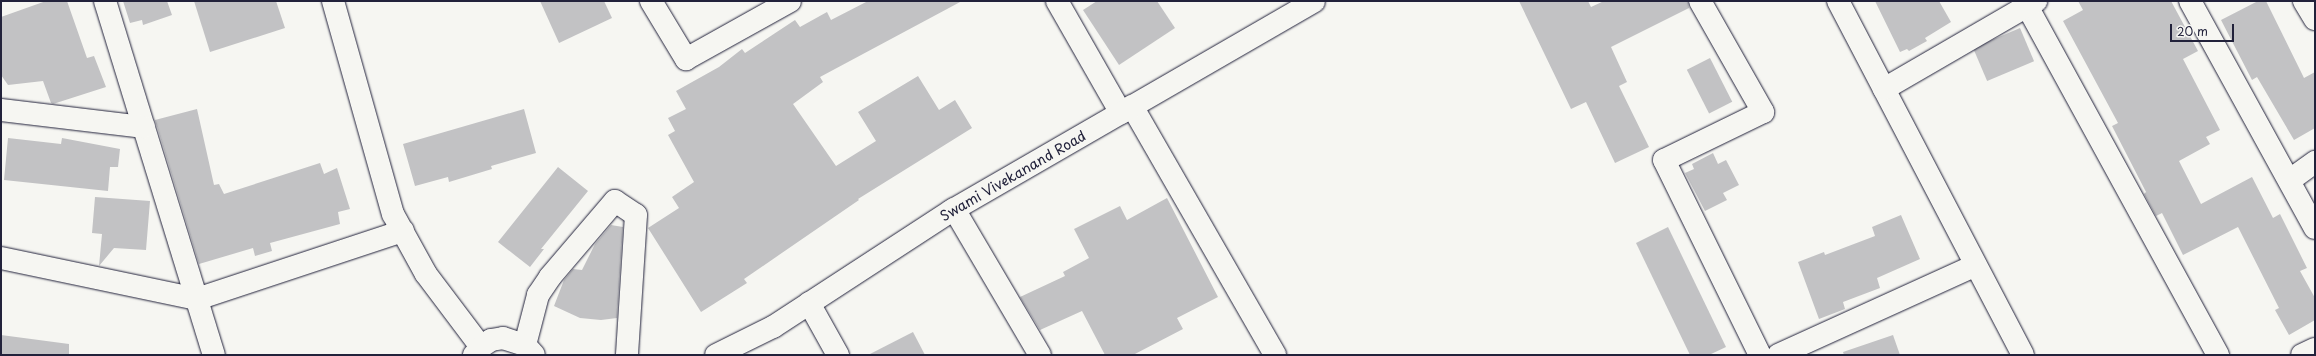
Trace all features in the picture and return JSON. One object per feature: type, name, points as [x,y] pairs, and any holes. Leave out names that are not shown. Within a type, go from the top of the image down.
[{"type":"street","points":[[105,1],[214,355]]},
{"type":"street","points":[[333,1],[393,214],[426,274],[478,351],[491,340],[503,338],[529,350],[538,295],[550,277],[615,201],[636,215],[627,355]]},
{"type":"street","points":[[651,1],[686,59],[790,1]]},
{"type":"street","points":[[1057,1],[1126,110],[1275,355]]},
{"type":"street","points":[[1700,1],[1763,112],[1664,160],[1760,355]]},
{"type":"street","points":[[1838,1],[2023,355]]},
{"type":"street","points":[[2190,1],[2290,180],[2315,228]]},
{"type":"street","points":[[2304,1],[2315,19]]},
{"type":"street","name":"Swami Vivekanand Road","points":[[716,355],[773,327],[954,209],[1310,2]]},
{"type":"street","points":[[1884,89],[2032,3],[2218,355]]},
{"type":"street","points":[[1,110],[144,127]]},
{"type":"street","points":[[2290,180],[2315,162]]},
{"type":"street","points":[[954,209],[1040,355]]},
{"type":"street","points":[[1,258],[197,299],[403,231]]},
{"type":"street","points":[[1778,355],[1814,348],[1976,265]]},
{"type":"street","points":[[809,303],[838,355]]},
{"type":"street","points":[[2302,355],[2315,349]]},
{"type":"building","points":[[46,1],[67,1],[87,58],[94,56],[106,87],[53,104],[51,103],[43,81],[8,85],[1,75],[1,17]]},
{"type":"building","points":[[123,1],[167,1],[172,15],[143,25],[142,20],[130,23]]},
{"type":"building","points":[[194,1],[276,1],[285,28],[210,52]]},
{"type":"building","points":[[540,1],[604,1],[612,18],[559,43]]},
{"type":"building","points":[[868,1],[962,1],[820,77],[823,82],[793,104],[836,166],[876,141],[858,112],[918,76],[939,110],[955,100],[972,128],[858,199],[859,200],[744,279],[747,283],[701,312],[648,228],[679,208],[672,197],[694,182],[668,135],[675,131],[668,118],[686,109],[676,91],[719,67],[742,49],[745,53],[795,20],[800,27],[827,12],[831,20]]},
{"type":"building","points":[[1097,1],[1157,1],[1175,28],[1119,65],[1083,10]]},
{"type":"building","points":[[1519,1],[1588,1],[1591,7],[1604,1],[1688,1],[1689,8],[1611,47],[1627,82],[1619,86],[1649,147],[1615,163],[1586,102],[1571,109]]},
{"type":"building","points":[[1875,1],[1939,1],[1951,22],[1925,38],[1927,41],[1909,51],[1907,49],[1900,52]]},
{"type":"building","points":[[2078,1],[2171,1],[2198,51],[2183,59],[2220,130],[2206,137],[2210,144],[2179,161],[2201,204],[2252,177],[2273,218],[2280,214],[2307,268],[2300,271],[2315,298],[2315,320],[2289,335],[2275,310],[2279,308],[2238,227],[2183,255],[2162,213],[2156,216],[2144,194],[2146,192],[2112,126],[2118,123],[2063,21],[2083,10]]},
{"type":"building","points":[[2258,1],[2266,1],[2304,78],[2315,72],[2315,128],[2294,140],[2257,77],[2252,80],[2221,20]]},
{"type":"building","points":[[2020,28],[2034,61],[1987,81],[1973,48]]},
{"type":"building","points":[[1710,58],[1732,102],[1709,113],[1687,70]]},
{"type":"building","points":[[197,109],[214,185],[219,184],[224,194],[320,163],[324,174],[337,168],[350,209],[338,212],[340,224],[270,243],[272,251],[255,256],[253,248],[199,264],[155,120]]},
{"type":"building","points":[[524,109],[536,153],[491,166],[492,169],[449,182],[448,177],[415,186],[403,144]]},
{"type":"building","points":[[8,138],[61,144],[62,138],[120,149],[118,167],[110,167],[108,191],[4,180]]},
{"type":"building","points":[[1713,153],[1718,164],[1726,160],[1739,185],[1723,193],[1727,200],[1705,211],[1685,173],[1694,169],[1692,164]]},
{"type":"building","points":[[558,167],[588,191],[541,249],[544,249],[530,267],[498,242]]},
{"type":"building","points":[[95,197],[150,201],[146,250],[114,248],[99,266],[102,234],[92,233]]},
{"type":"building","points":[[1167,198],[1218,297],[1177,318],[1183,329],[1133,355],[1105,355],[1082,311],[1040,330],[1020,297],[1065,276],[1063,272],[1089,258],[1074,229],[1120,206],[1127,220]]},
{"type":"building","points":[[1901,215],[1920,259],[1877,278],[1880,288],[1843,302],[1845,309],[1819,319],[1798,262],[1824,252],[1825,255],[1875,236],[1872,227]]},
{"type":"building","points":[[611,225],[623,227],[617,318],[601,320],[580,318],[554,306],[564,280],[573,269],[582,270],[595,244]]},
{"type":"building","points":[[1668,227],[1726,347],[1709,355],[1690,355],[1636,243]]},
{"type":"building","points":[[913,332],[925,355],[868,355]]},
{"type":"building","points":[[1,335],[69,344],[69,355],[1,355]]},
{"type":"building","points":[[1893,335],[1900,355],[1844,355],[1843,352]]}]
